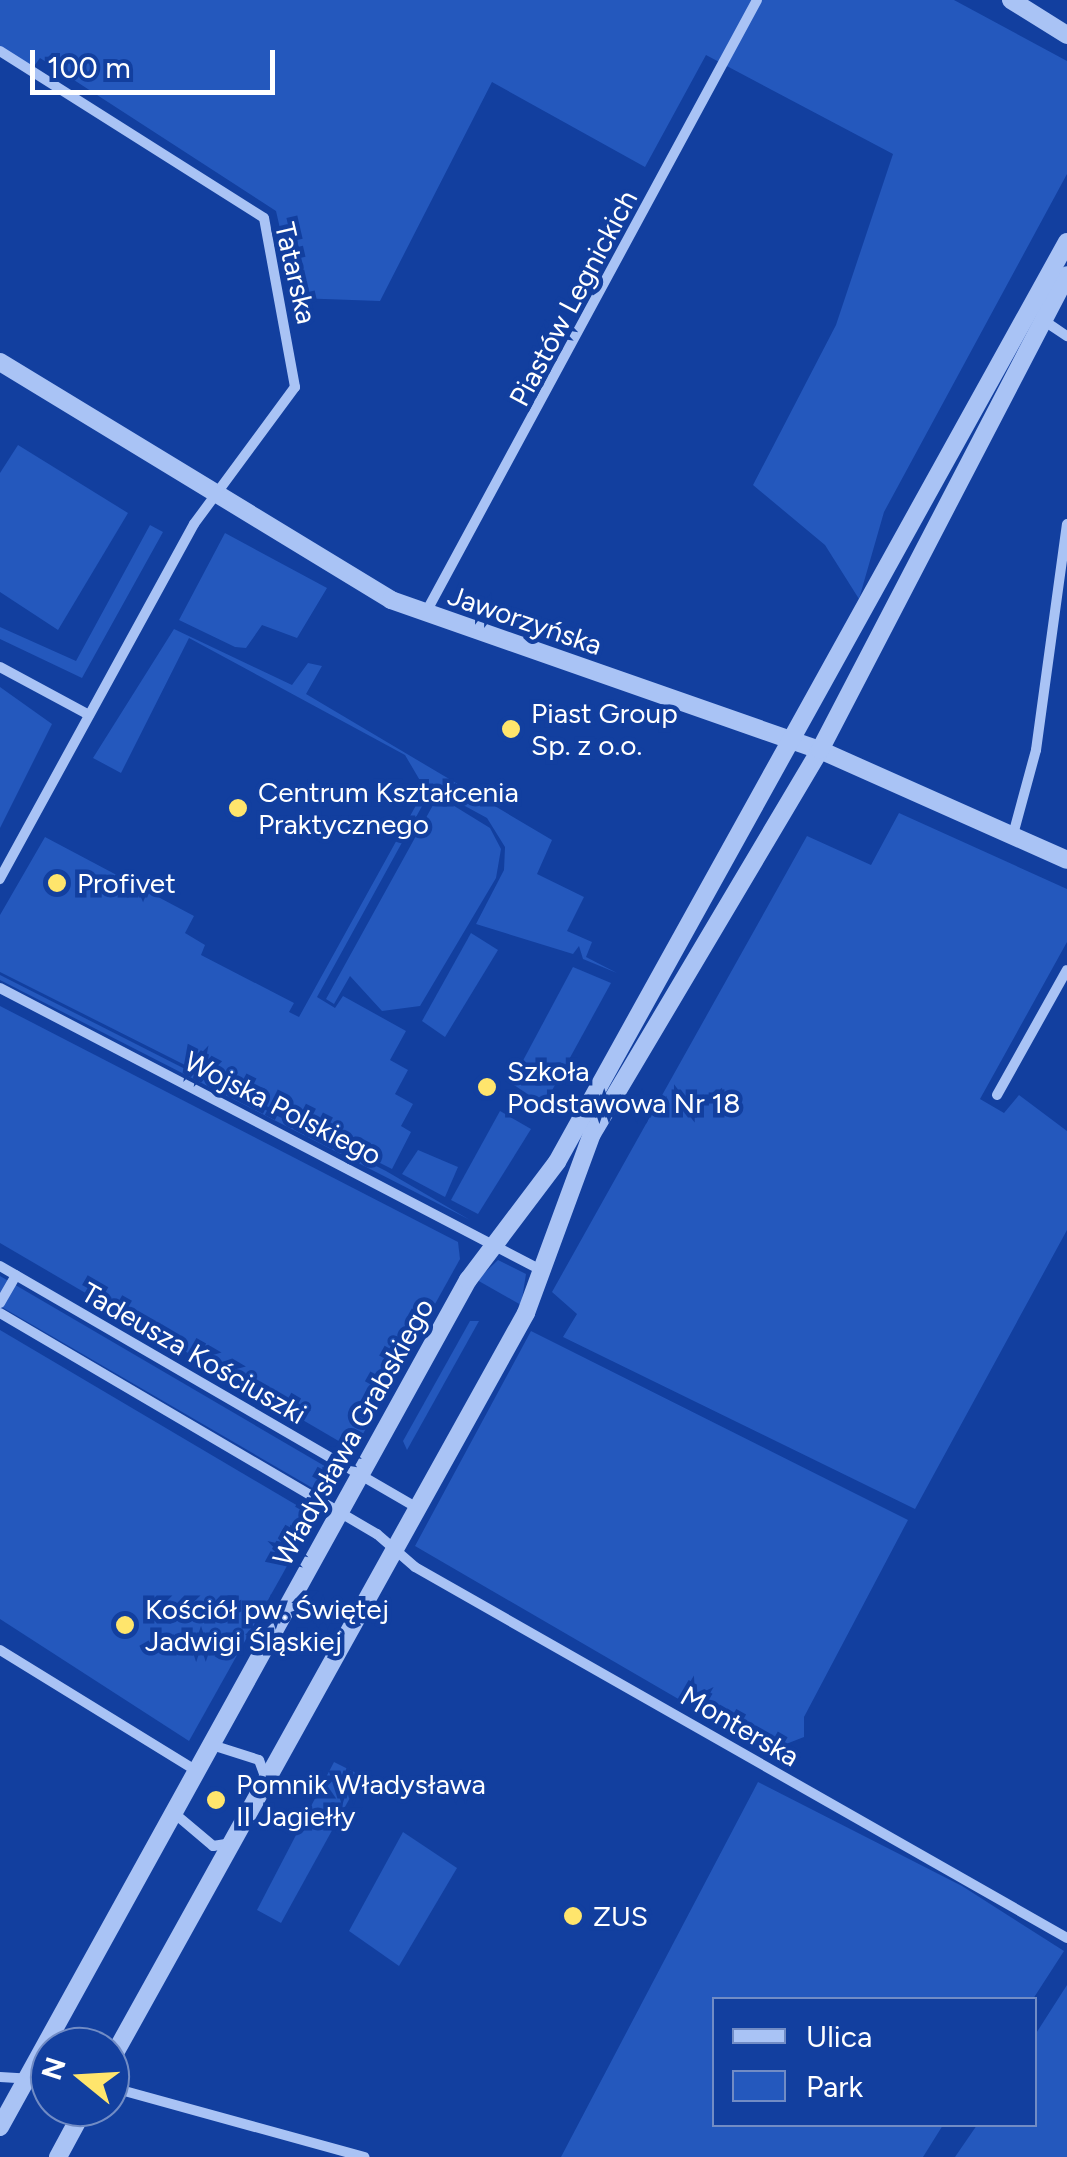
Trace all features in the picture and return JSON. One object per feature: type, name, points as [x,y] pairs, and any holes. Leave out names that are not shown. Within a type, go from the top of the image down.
[{"type":"street","name":"Piastów Legnickich","points":[[425,615],[758,0]]},
{"type":"street","points":[[1011,0],[1066,35]]},
{"type":"street","name":"Tatarska","points":[[0,51],[264,218],[295,386],[212,498],[0,879]]},
{"type":"street","name":"Władysława Grabskiego","points":[[129,2027],[418,1508],[544,1271],[576,1147],[1067,242]]},
{"type":"street","name":"Władysława Grabskiego","points":[[0,2127],[492,1243],[576,1147],[820,750],[1067,275]]},
{"type":"street","points":[[1044,320],[1067,336]]},
{"type":"street","name":"Jaworzyńska","points":[[0,362],[212,498],[425,615],[820,750],[1014,831],[1067,860]]},
{"type":"street","points":[[1014,831],[1036,750],[1067,524]]},
{"type":"street","points":[[0,667],[89,715]]},
{"type":"street","points":[[997,1095],[1067,970]]},
{"type":"street","name":"Wojska Polskiego","points":[[0,988],[544,1271]]},
{"type":"street","name":"Tadeusza Kościuszki","points":[[0,1266],[418,1508]]},
{"type":"street","points":[[0,1302],[16,1275]]},
{"type":"street","points":[[0,1314],[397,1546]]},
{"type":"street","name":"Monterska","points":[[397,1546],[415,1567],[1067,1938]]},
{"type":"street","points":[[0,1650],[197,1771]]},
{"type":"street","points":[[211,1746],[224,1742],[258,1760],[266,1780]]},
{"type":"street","points":[[174,1812],[176,1824],[213,1846],[231,1843]]},
{"type":"street","points":[[0,2077],[28,2077]]},
{"type":"street","points":[[130,2092],[365,2157]]},
{"type":"street","points":[[58,2157],[74,2127]]},
{"type":"green space","points":[[0,0],[954,0],[1067,61],[1067,174],[884,512],[859,599],[825,545],[753,485],[836,325],[893,154],[706,55],[645,167],[492,82],[380,301],[296,298],[276,211],[40,58],[32,69],[0,49]]},
{"type":"green space","points":[[18,445],[128,513],[58,630],[0,592],[0,473]]},
{"type":"green space","points":[[150,525],[163,532],[82,678],[0,639],[0,627],[76,661]]},
{"type":"green space","points":[[225,533],[327,588],[297,638],[262,625],[246,648],[235,647],[179,620]]},
{"type":"green space","points":[[174,629],[292,685],[308,663],[322,666],[306,694],[552,840],[537,874],[584,897],[567,931],[592,942],[586,957],[617,973],[583,959],[579,946],[573,954],[476,924],[504,870],[505,847],[487,818],[432,788],[317,997],[335,1008],[343,996],[406,1031],[390,1060],[408,1070],[395,1094],[413,1104],[401,1126],[411,1132],[392,1169],[0,972],[0,915],[45,837],[194,916],[185,933],[205,945],[201,955],[294,1003],[289,1012],[299,1017],[425,789],[405,755],[189,638],[121,773],[93,758]]},
{"type":"green space","points":[[0,687],[52,724],[0,828]]},
{"type":"green space","points":[[438,796],[490,828],[501,849],[496,878],[420,1006],[382,1011],[350,976],[334,1004],[326,999]]},
{"type":"green space","points":[[899,813],[1067,889],[1067,942],[980,1099],[1004,1113],[1019,1095],[1067,1131],[1067,1230],[915,1509],[563,1337],[577,1314],[552,1292],[807,836],[871,865]]},
{"type":"green space","points":[[471,933],[498,950],[445,1037],[422,1021]]},
{"type":"green space","points":[[573,967],[611,983],[544,1105],[511,1083]]},
{"type":"green space","points":[[0,975],[386,1171],[470,1220],[0,980]]},
{"type":"green space","points":[[0,1006],[458,1242],[460,1259],[354,1450],[0,1243]]},
{"type":"green space","points":[[500,1111],[531,1129],[478,1214],[451,1200]]},
{"type":"green space","points":[[418,1150],[458,1167],[445,1197],[402,1174]]},
{"type":"green space","points":[[498,1260],[526,1274],[521,1305],[477,1280]]},
{"type":"green space","points":[[0,1276],[340,1475],[328,1497],[0,1306]]},
{"type":"green space","points":[[470,1321],[479,1321],[407,1450],[403,1441]]},
{"type":"green space","points":[[0,1330],[315,1516],[189,1741],[0,1619]]},
{"type":"green space","points":[[531,1331],[908,1520],[804,1717],[804,1737],[768,1751],[415,1546]]},
{"type":"green space","points":[[334,1762],[362,1776],[281,1923],[257,1910]]},
{"type":"green space","points":[[758,1782],[962,1886],[1064,1951],[1034,1997],[712,1997],[712,2127],[942,2127],[923,2157],[561,2157]]},
{"type":"green space","points":[[403,1832],[457,1868],[399,1966],[349,1931]]},
{"type":"green space","points":[[1067,1985],[1067,2157],[955,2157],[976,2127],[1037,2127],[1037,2032]]},
{"type":"place","name":"Piast Group Sp. z o.o.","points":[[511,729]]},
{"type":"place","name":"Centrum Kształcenia Praktycznego","points":[[238,808]]},
{"type":"place","name":"Profivet","points":[[57,883]]},
{"type":"place","name":"Szkoła Podstawowa Nr 18","points":[[487,1087]]},
{"type":"place","name":"Kościół pw. Świętej Jadwigi Śląskiej","points":[[125,1625]]},
{"type":"place","name":"Pomnik Władysława II Jagiełły","points":[[216,1800]]},
{"type":"place","name":"ZUS","points":[[573,1916]]}]
